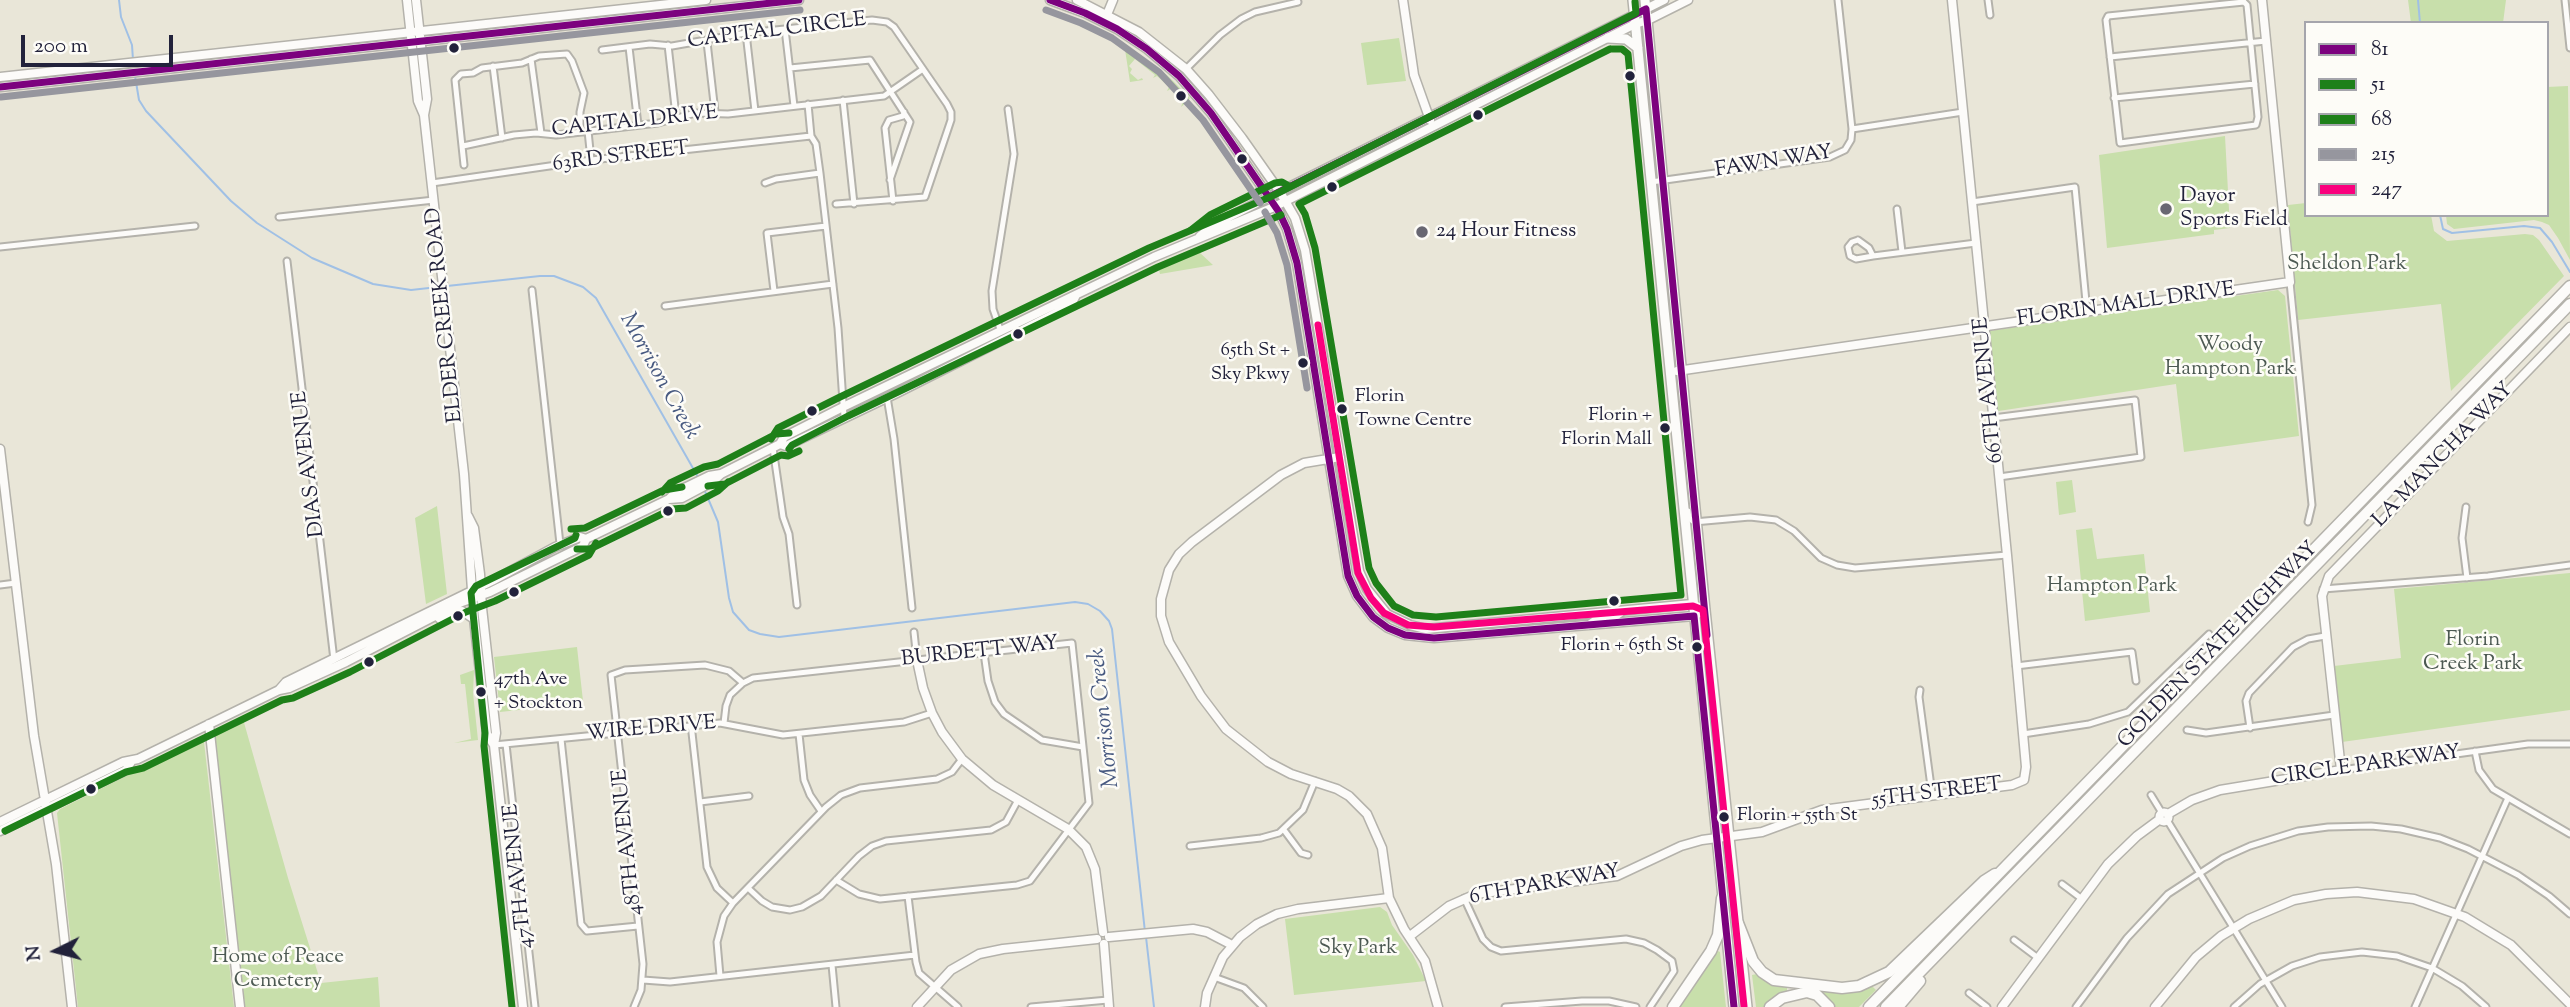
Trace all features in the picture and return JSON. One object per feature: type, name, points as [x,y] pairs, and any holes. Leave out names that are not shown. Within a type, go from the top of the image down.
[{"type":"highway","name":"GOLDEN STATE HIGHWAY","points":[[1869,1007],[2569,287]]},
{"type":"highway","name":"GOLDEN STATE HIGHWAY","points":[[1886,1007],[2570,304]]},
{"type":"highway","points":[[1738,923],[1753,961],[1762,972],[1774,980],[1842,988],[1859,986],[1889,972],[1984,881],[2008,866]]},
{"type":"highway","points":[[1673,1007],[1711,951],[1718,935],[1722,898]]},
{"type":"highway","points":[[1898,1007],[1949,944]]},
{"type":"highway","points":[[1770,1007],[1782,998],[1807,992],[1817,995],[1829,1007]]},
{"type":"main road","name":"ELDER CREEK ROAD","points":[[407,0],[415,31],[421,40],[427,99],[424,115]]},
{"type":"main road","name":"ELDER CREEK ROAD","points":[[416,0],[415,31],[411,42],[418,101],[424,115],[468,516],[466,525],[477,592]]},
{"type":"main road","points":[[143,66],[415,31],[706,0]]},
{"type":"main road","points":[[0,77],[411,42],[799,0]]},
{"type":"main road","points":[[1050,0],[1105,18],[1146,37],[1186,69],[1242,138],[1295,218],[1303,241],[1359,571],[1367,589],[1382,608],[1399,621],[1426,629],[1692,604],[1705,610]]},
{"type":"main road","points":[[1077,0],[1152,53],[1198,96],[1269,197],[1287,229],[1300,280],[1348,576],[1355,593],[1369,612],[1390,629],[1417,638],[1440,638],[1693,616],[1705,610]]},
{"type":"main road","points":[[1105,18],[1113,0]]},
{"type":"main road","points":[[1403,0],[1414,75],[1431,122]]},
{"type":"main road","points":[[1633,0],[1734,1007]]},
{"type":"main road","points":[[1431,122],[1608,38],[1635,19],[1646,5],[1664,0]]},
{"type":"main road","points":[[1198,238],[1215,224],[1269,197],[1282,196],[1635,19],[1648,20],[1688,0]]},
{"type":"main road","name":"66TH AVENUE","points":[[1952,0],[2007,555],[2026,767],[2024,780]]},
{"type":"main road","points":[[2262,0],[2290,282]]},
{"type":"main road","points":[[1646,5],[1747,1007]]},
{"type":"main road","points":[[1608,38],[1626,39],[1638,48]]},
{"type":"main road","points":[[1152,53],[1161,56],[1180,71],[1186,69]]},
{"type":"main road","points":[[0,87],[124,68]]},
{"type":"main road","points":[[1198,96],[1209,103],[1230,131],[1242,138]]},
{"type":"main road","points":[[885,393],[1067,299],[1075,298],[1198,238],[1219,232],[1274,207],[1282,196]]},
{"type":"main road","points":[[1300,280],[1305,291],[1309,315],[1316,318]]},
{"type":"main road","name":"FLORIN MALL DRIVE","points":[[1671,372],[2290,282]]},
{"type":"main road","points":[[0,822],[126,770],[131,762],[279,690],[289,688],[477,592],[583,546],[586,539],[669,499],[682,498],[694,487],[776,446],[786,446],[844,412],[965,358],[1070,306],[1075,298]]},
{"type":"main road","points":[[1308,327],[1312,328],[1317,353],[1324,362]]},
{"type":"main road","name":"LA MANCHA WAY","points":[[2323,589],[2332,570],[2570,327]]},
{"type":"main road","points":[[965,358],[968,351],[997,338],[1001,332]]},
{"type":"main road","points":[[0,449],[34,736],[47,804],[72,1007]]},
{"type":"main road","points":[[1340,457],[1304,463],[1281,475],[1192,542],[1179,554],[1169,570],[1161,599],[1161,616],[1169,642],[1217,719],[1245,746],[1291,774],[1349,796],[1367,814],[1382,848],[1389,898],[1430,973],[1438,1007]]},
{"type":"main road","name":"ELDER CREEK ROAD","points":[[468,516],[474,528],[479,565],[477,592]]},
{"type":"main road","points":[[334,663],[436,615],[560,544],[580,537],[586,539]]},
{"type":"main road","points":[[479,565],[491,575],[517,563],[523,564]]},
{"type":"main road","points":[[2323,589],[2325,636],[2341,771]]},
{"type":"main road","name":"47TH AVENUE","points":[[477,592],[474,619],[487,734],[494,746]]},
{"type":"main road","name":"47TH AVENUE","points":[[477,592],[496,733],[494,746],[523,1007]]},
{"type":"main road","points":[[1589,625],[1592,621],[1614,617],[1623,610]]},
{"type":"main road","points":[[436,615],[441,620],[462,611],[474,619]]},
{"type":"main road","points":[[1555,628],[1565,622],[1584,621],[1593,613]]},
{"type":"main road","points":[[1509,632],[1523,620]]},
{"type":"main road","points":[[1492,634],[1508,621]]},
{"type":"main road","points":[[917,660],[932,713],[962,760],[993,785],[1068,829],[1086,847],[1094,864],[1109,1003]]},
{"type":"main road","points":[[209,724],[240,1007]]},
{"type":"main road","name":"CIRCLE PARKWAY","points":[[2002,1007],[2124,847],[2164,816],[2192,800],[2220,790],[2341,771]]},
{"type":"main road","name":"55TH STREET","points":[[1728,837],[1762,832],[1822,810],[2012,785],[2024,780]]},
{"type":"main road","points":[[0,831],[47,804]]},
{"type":"main road","name":"6TH PARKWAY","points":[[1410,936],[1448,906],[1476,894],[1506,888],[1617,876],[1668,851],[1728,837]]},
{"type":"main road","points":[[2155,1007],[2190,963],[2234,928],[2256,915],[2287,903],[2341,893],[2374,892],[2430,903],[2458,914],[2511,944],[2570,1004]]},
{"type":"main road","points":[[1205,1007],[1207,993],[1232,945],[1257,924],[1287,911],[1389,898]]},
{"type":"main road","points":[[916,1007],[956,966],[988,952],[1193,929],[1207,932],[1232,945]]},
{"type":"street","points":[[1838,0],[1852,128]]},
{"type":"street","points":[[1988,0],[1990,15]]},
{"type":"street","points":[[2565,0],[2570,48]]},
{"type":"street","points":[[1186,69],[1214,40],[1241,19],[1255,12],[1298,2]]},
{"type":"street","points":[[2244,2],[2258,120],[2254,126],[2126,144],[2119,141],[2110,57],[2106,20],[2108,16],[2244,2]]},
{"type":"street","name":"CAPITAL CIRCLE","points":[[602,50],[707,42],[746,33],[880,19],[894,27],[951,112],[951,120],[925,197],[836,204]]},
{"type":"street","points":[[785,29],[794,106]]},
{"type":"street","points":[[746,33],[755,111]]},
{"type":"street","points":[[2110,57],[2266,41]]},
{"type":"street","points":[[707,42],[715,112]]},
{"type":"street","points":[[668,46],[676,116]]},
{"type":"street","points":[[629,47],[638,125]]},
{"type":"street","points":[[464,165],[455,80],[461,74],[474,73],[493,66],[522,63],[539,56],[567,54],[584,93],[580,132]]},
{"type":"street","points":[[531,59],[541,133]]},
{"type":"street","points":[[790,68],[870,60],[910,122],[890,180]]},
{"type":"street","points":[[493,66],[502,138]]},
{"type":"street","name":"CAPITAL DRIVE","points":[[463,146],[541,133],[556,135],[657,123],[676,116],[715,112],[728,114],[884,96],[923,69]]},
{"type":"street","points":[[2114,98],[2255,83]]},
{"type":"street","points":[[843,100],[854,204]]},
{"type":"street","points":[[808,104],[811,136],[816,144],[833,284],[844,412]]},
{"type":"street","points":[[1001,332],[993,309],[992,291],[1014,153],[1008,110]]},
{"type":"street","points":[[893,201],[885,123],[903,116],[904,111]]},
{"type":"street","name":"FAWN WAY","points":[[1651,182],[1836,156],[1848,145],[1852,128],[1963,112]]},
{"type":"street","points":[[588,131],[591,160]]},
{"type":"street","name":"63RD STREET","points":[[432,183],[591,160],[811,136]]},
{"type":"street","points":[[765,183],[820,173]]},
{"type":"street","points":[[1972,202],[2075,187],[2087,312]]},
{"type":"street","points":[[279,217],[434,200]]},
{"type":"street","points":[[1897,209],[1902,252]]},
{"type":"street","points":[[0,247],[195,226]]},
{"type":"street","points":[[774,291],[767,233],[826,226]]},
{"type":"street","points":[[1873,256],[1869,248],[1858,240],[1848,247],[1852,258],[1873,256],[1976,243]]},
{"type":"street","name":"DIAS AVENUE","points":[[287,261],[334,663]]},
{"type":"street","points":[[2290,282],[2312,505],[2308,522]]},
{"type":"street","points":[[665,306],[833,284]]},
{"type":"street","points":[[532,290],[560,544]]},
{"type":"street","points":[[885,393],[894,439],[912,608]]},
{"type":"street","points":[[1993,418],[2135,400],[2141,457],[1999,477]]},
{"type":"street","points":[[776,446],[783,517],[789,534],[797,605]]},
{"type":"street","points":[[1680,474],[1685,479],[1689,518],[1697,522],[1750,517],[1771,519],[1794,531],[1821,558],[1838,565],[1872,568],[2007,555]]},
{"type":"street","points":[[2466,507],[2462,538],[2467,578]]},
{"type":"street","points":[[2323,589],[2467,578],[2570,565]]},
{"type":"street","points":[[0,585],[16,583]]},
{"type":"street","points":[[914,632],[917,660]]},
{"type":"street","points":[[2023,734],[2090,724],[2128,712],[2209,634]]},
{"type":"street","points":[[2250,727],[2246,701],[2249,693],[2293,647],[2308,639],[2325,636]]},
{"type":"street","name":"BURDETT WAY","points":[[743,683],[753,678],[1072,643],[1089,803],[1028,883],[908,897],[869,897],[849,890],[836,880]]},
{"type":"street","points":[[2016,666],[2132,652],[2136,681]]},
{"type":"street","points":[[984,653],[988,681],[995,702],[1004,715],[1042,740],[1083,747]]},
{"type":"street","name":"48TH AVENUE","points":[[634,1007],[643,980],[643,964],[611,675],[636,669],[705,665],[729,671],[743,683]]},
{"type":"street","points":[[724,723],[728,700],[733,690],[743,683]]},
{"type":"street","points":[[1920,690],[1931,794]]},
{"type":"street","name":"WIRE DRIVE","points":[[494,746],[691,724],[724,723],[772,735],[799,734],[904,722],[932,713]]},
{"type":"street","points":[[2187,730],[2206,733],[2334,715]]},
{"type":"street","points":[[691,724],[709,873],[717,888],[733,903]]},
{"type":"street","points":[[799,734],[804,780],[821,811]]},
{"type":"street","points":[[561,739],[581,924],[587,931],[638,926]]},
{"type":"street","name":"47TH AVENUE","points":[[506,744],[535,1007]]},
{"type":"street","name":"CIRCLE PARKWAY","points":[[2341,771],[2528,744],[2570,744]]},
{"type":"street","points":[[2475,751],[2484,780],[2493,789],[2570,834]]},
{"type":"street","points":[[720,976],[717,934],[721,921],[733,903],[821,811],[853,790],[942,777],[952,772],[962,760]]},
{"type":"street","points":[[1190,846],[1267,837],[1284,830],[1303,810],[1315,781]]},
{"type":"street","points":[[2151,795],[2282,1007]]},
{"type":"street","points":[[700,802],[749,796]]},
{"type":"street","points":[[2415,1007],[2508,798]]},
{"type":"street","points":[[748,888],[767,905],[790,910],[816,900],[863,852],[886,841],[997,828],[1006,822],[1018,800]]},
{"type":"street","points":[[2076,1007],[2140,923],[2168,894],[2200,871],[2232,854],[2298,831],[2341,826],[2381,827],[2421,833],[2482,855],[2534,885],[2570,914]]},
{"type":"street","points":[[1284,830],[1301,853],[1308,855]]},
{"type":"street","points":[[2062,884],[2082,899]]},
{"type":"street","points":[[908,897],[919,972],[958,1007]]},
{"type":"street","points":[[1464,898],[1483,939],[1496,949],[1507,951],[1626,939],[1644,943],[1657,950],[1672,961],[1674,971],[1650,1007]]},
{"type":"street","points":[[2014,940],[2038,958]]},
{"type":"street","points":[[2234,1007],[2266,980],[2303,962],[2344,953],[2385,954],[2432,968],[2462,986],[2486,1007]]},
{"type":"street","points":[[643,980],[670,982],[915,955]]},
{"type":"street","points":[[832,965],[836,1007]]},
{"type":"street","points":[[1214,977],[1244,988],[1263,1007]]},
{"type":"street","points":[[1969,993],[1987,1007]]},
{"type":"street","points":[[1505,1007],[1581,1001],[1609,1001],[1636,1007]]},
{"type":"street","points":[[1031,1007],[1109,1003]]},
{"type":"green space","points":[[2408,0],[2506,0],[2503,21],[2411,21]]},
{"type":"green space","points":[[1399,38],[1406,81],[1367,85],[1361,43]]},
{"type":"green space","points":[[1124,43],[1167,75],[1190,98],[1188,101],[1181,107],[1183,102],[1171,89],[1167,91],[1169,87],[1157,76],[1153,78],[1155,75],[1135,59],[1129,66],[1132,69],[1130,73],[1138,80],[1143,80],[1130,82]]},
{"type":"green space","points":[[2568,86],[2570,260],[2549,225],[2542,222],[2534,220],[2454,229],[2447,224],[2446,217],[2549,217],[2549,87]]},
{"type":"green space","name":"Dayor Sports Field","points":[[2225,136],[2230,228],[2214,230],[2214,234],[2107,248],[2099,155]]},
{"type":"green space","name":"Sheldon Park","points":[[2304,203],[2304,217],[2431,217],[2434,231],[2447,241],[2533,235],[2564,276],[2451,391],[2441,304],[2298,320],[2288,205]]},
{"type":"green space","points":[[1198,251],[1213,265],[1160,274],[1159,270]]},
{"type":"green space","name":"Woody Hampton Park","points":[[2278,290],[2285,296],[2299,436],[2184,452],[2176,384],[1992,412],[1989,331]]},
{"type":"green space","points":[[2072,480],[2076,512],[2059,515],[2056,482]]},
{"type":"green space","points":[[437,506],[447,594],[426,604],[415,518]]},
{"type":"green space","name":"Hampton Park","points":[[2092,528],[2097,559],[2144,554],[2150,612],[2085,621],[2076,530]]},
{"type":"green space","name":"Florin Creek Park","points":[[2570,573],[2570,710],[2342,742],[2334,666],[2401,658],[2394,589]]},
{"type":"green space","points":[[577,647],[583,701],[500,712],[494,657]]},
{"type":"green space","points":[[474,670],[473,693],[478,740],[454,743],[471,739],[465,684],[461,684],[460,675]]},
{"type":"green space","name":"Home of Peace Cemetery","points":[[243,719],[321,983],[378,977],[380,1007],[245,1007],[214,737],[218,730]]},
{"type":"green space","points":[[200,739],[204,742],[234,1007],[78,1007],[57,813],[60,809]]},
{"type":"green space","name":"Sky Park","points":[[1380,907],[1387,912],[1426,981],[1294,995],[1285,919]]},
{"type":"green space","points":[[1716,950],[1720,952],[1726,1007],[1677,1007]]},
{"type":"green space","points":[[1757,974],[1768,983],[1787,988],[1787,992],[1765,1007],[1756,1007],[1752,975]]},
{"type":"green space","points":[[1871,985],[1876,990],[1859,1007],[1833,1007],[1822,995],[1825,991]]},
{"type":"waterway","name":"Morrison Creek","points":[[119,0],[121,17],[132,45],[133,60]]},
{"type":"waterway","points":[[2418,0],[2420,21]]},
{"type":"waterway","name":"Morrison Creek","points":[[135,76],[139,100],[146,111],[231,201],[257,223],[312,258],[373,284],[411,290],[438,287]]},
{"type":"waterway","points":[[2440,217],[2443,229],[2452,233],[2524,226],[2540,228],[2570,272]]},
{"type":"waterway","name":"Morrison Creek","points":[[447,286],[554,276],[583,287],[596,298],[698,477]]},
{"type":"waterway","name":"Morrison Creek","points":[[704,489],[718,522],[733,612],[749,630],[760,634],[779,637],[1075,602],[1088,604],[1100,611],[1112,629],[1145,932]]},
{"type":"waterway","name":"Morrison Creek","points":[[1146,937],[1154,1007]]},
{"type":"transit line","name":"81","points":[[0,87],[799,0]]},
{"type":"transit line","name":"81","points":[[1050,0],[1117,29],[1147,49],[1179,76],[1211,113],[1279,212],[1297,263],[1348,576],[1357,596],[1373,617],[1388,628],[1405,635],[1434,638],[1694,616],[1734,1007]]},
{"type":"transit line","name":"68","points":[[771,439],[778,428],[838,398],[1149,248],[1270,197],[1636,13],[1635,2]]},
{"type":"transit line","name":"81","points":[[1269,197],[1646,9],[1707,635]]},
{"type":"transit line","name":"215","points":[[1,97],[800,10]]},
{"type":"transit line","name":"215","points":[[1046,10],[1112,38],[1159,72],[1203,120],[1260,203]]},
{"type":"transit line","name":"51","points":[[1610,49],[1622,49],[1628,54],[1681,595],[1436,617],[1413,615],[1394,606],[1376,583],[1369,568],[1315,248],[1305,214],[1299,204],[1610,49]]},
{"type":"transit line","name":"51","points":[[1191,230],[1210,215],[1275,183],[1282,182],[1289,186]]},
{"type":"transit line","name":"215","points":[[1265,212],[1277,233],[1287,265],[1307,388]]},
{"type":"transit line","name":"51","points":[[789,449],[848,416],[1158,267],[1281,215]]},
{"type":"transit line","name":"247","points":[[1318,325],[1358,573],[1371,598],[1384,613],[1408,625],[1434,627],[1693,606],[1703,610],[1744,1006]]},
{"type":"transit line","name":"68","points":[[662,492],[670,483],[704,467],[718,464],[776,434],[789,433]]},
{"type":"transit line","name":"51","points":[[708,486],[725,484],[781,455],[788,456],[799,451]]},
{"type":"transit line","name":"51","points":[[577,549],[590,549],[672,509],[686,508],[718,491],[728,482]]},
{"type":"transit line","name":"68","points":[[571,529],[585,528],[664,490],[682,487]]},
{"type":"transit line","name":"68","points":[[512,1007],[484,746],[471,593],[476,586],[575,538],[576,535]]},
{"type":"transit line","name":"51","points":[[5,831],[282,700],[293,698],[350,672],[466,612],[495,601],[589,555],[596,543]]},
{"type":"place","name":"Dayor Sports Field","points":[[2166,209]]},
{"type":"place","name":"24 Hour Fitness","points":[[1422,232]]},
{"type":"place","name":"65th St + Sky Pkwy","points":[[1303,363]]},
{"type":"place","name":"Florin Towne Centre","points":[[1342,409]]},
{"type":"place","name":"Florin + Florin Mall","points":[[1665,428]]},
{"type":"place","name":"Florin + 65th St","points":[[1697,647]]},
{"type":"place","name":"47th Ave + Stockton","points":[[481,692]]},
{"type":"place","name":"Florin + 55th St","points":[[1724,817]]}]
